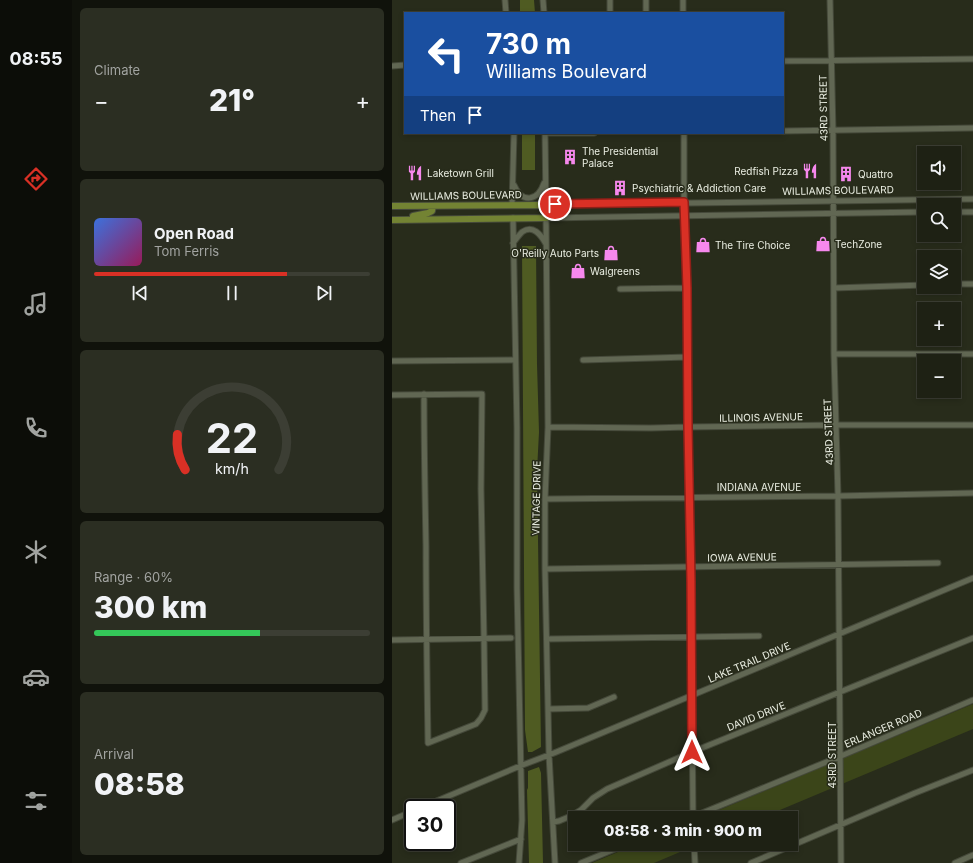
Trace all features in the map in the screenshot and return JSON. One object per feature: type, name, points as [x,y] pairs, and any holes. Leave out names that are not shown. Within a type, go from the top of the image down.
[{"type":"main road","name":"VINTAGE DRIVE","points":[[512,205],[512,218]]},
{"type":"main road","name":"WILLIAMS BOULEVARD","points":[[392,206],[546,205]]},
{"type":"main road","name":"VINTAGE DRIVE","points":[[546,205],[546,218]]},
{"type":"main road","points":[[393,220],[428,213],[432,211],[433,206]]},
{"type":"main road","points":[[393,220],[546,218]]},
{"type":"street","points":[[505,0],[506,12]]},
{"type":"street","points":[[544,0],[544,12]]},
{"type":"street","points":[[610,0],[610,12]]},
{"type":"street","points":[[646,0],[646,12]]},
{"type":"street","points":[[683,0],[683,12]]},
{"type":"street","name":"43RD STREET","points":[[830,0],[842,863]]},
{"type":"street","points":[[784,61],[973,59]]},
{"type":"street","points":[[392,66],[404,65]]},
{"type":"street","points":[[784,131],[973,128]]},
{"type":"street","name":"VINTAGE DRIVE","points":[[512,205],[514,134]]},
{"type":"street","name":"VINTAGE DRIVE","points":[[545,134],[546,205]]},
{"type":"street","points":[[684,134],[684,216],[687,288],[691,567],[692,811]]},
{"type":"street","points":[[513,182],[520,194],[530,197],[539,193],[546,177]]},
{"type":"street","name":"WILLIAMS BOULEVARD","points":[[546,205],[973,199]]},
{"type":"street","points":[[546,218],[917,212]]},
{"type":"street","points":[[961,212],[973,212]]},
{"type":"street","name":"VINTAGE DRIVE","points":[[512,218],[522,820],[520,863]]},
{"type":"street","name":"VINTAGE DRIVE","points":[[546,218],[548,427],[545,499],[545,569],[549,755],[555,863]]},
{"type":"street","points":[[513,243],[520,233],[524,230],[530,230],[538,232],[546,245]]},
{"type":"street","points":[[961,284],[973,284]]},
{"type":"street","points":[[834,288],[917,285]]},
{"type":"street","points":[[620,289],[687,288]]},
{"type":"street","points":[[834,354],[973,354]]},
{"type":"street","points":[[583,360],[688,357]]},
{"type":"street","points":[[392,361],[515,360]]},
{"type":"street","points":[[392,395],[424,394],[482,394],[481,489],[485,710],[476,724],[428,743],[424,394]]},
{"type":"street","name":"ILLINOIS AVENUE","points":[[548,427],[651,428],[837,425],[973,425]]},
{"type":"street","name":"INDIANA AVENUE","points":[[545,499],[973,493]]},
{"type":"street","name":"IOWA AVENUE","points":[[545,569],[938,563]]},
{"type":"street","name":"LAKE TRAIL DRIVE","points":[[441,799],[973,578]]},
{"type":"street","points":[[547,639],[760,636]]},
{"type":"street","points":[[392,640],[511,638]]},
{"type":"street","name":"DAVID DRIVE","points":[[553,822],[571,816],[581,810],[593,798],[607,789],[692,752],[973,638]]},
{"type":"street","points":[[548,709],[588,708],[614,697]]},
{"type":"street","name":"ERLANGER ROAD","points":[[709,811],[973,700]]},
{"type":"street","points":[[751,863],[973,770]]},
{"type":"street","points":[[392,820],[404,815]]},
{"type":"street","points":[[461,863],[522,839]]},
{"type":"street","points":[[581,863],[610,851]]},
{"type":"street","points":[[694,851],[695,863]]},
{"type":"street","points":[[955,863],[973,856]]},
{"type":"shaded area","points":[[520,0],[534,0],[535,12],[520,12]]},
{"type":"shaded area","points":[[522,134],[535,134],[535,170],[522,170]]},
{"type":"shaded area","points":[[522,246],[536,246],[539,432],[537,471],[541,747],[532,752],[528,752],[525,730]]},
{"type":"shaded area","points":[[973,704],[973,729],[778,811],[717,811]]},
{"type":"shaded area","points":[[539,767],[541,773],[543,863],[529,863],[527,790],[528,771]]},
{"type":"shaded area","points":[[620,851],[682,851],[654,863],[592,863]]},
{"type":"place","name":"The Presidential Palace","points":[[570,157]]},
{"type":"place","name":"Redfish Pizza","points":[[810,171]]},
{"type":"place","name":"Laketown Grill","points":[[415,173]]},
{"type":"place","name":"Quattro","points":[[846,174]]},
{"type":"place","name":"Psychiatric & Addiction Care","points":[[620,188]]},
{"type":"place","name":"TechZone","points":[[823,244]]},
{"type":"place","name":"The Tire Choice","points":[[703,245]]},
{"type":"place","name":"O'Reilly Auto Parts","points":[[611,253]]},
{"type":"place","name":"Walgreens","points":[[578,271]]},
{"type":"route","points":[[555,204],[684,202],[687,288],[692,752]]}]
